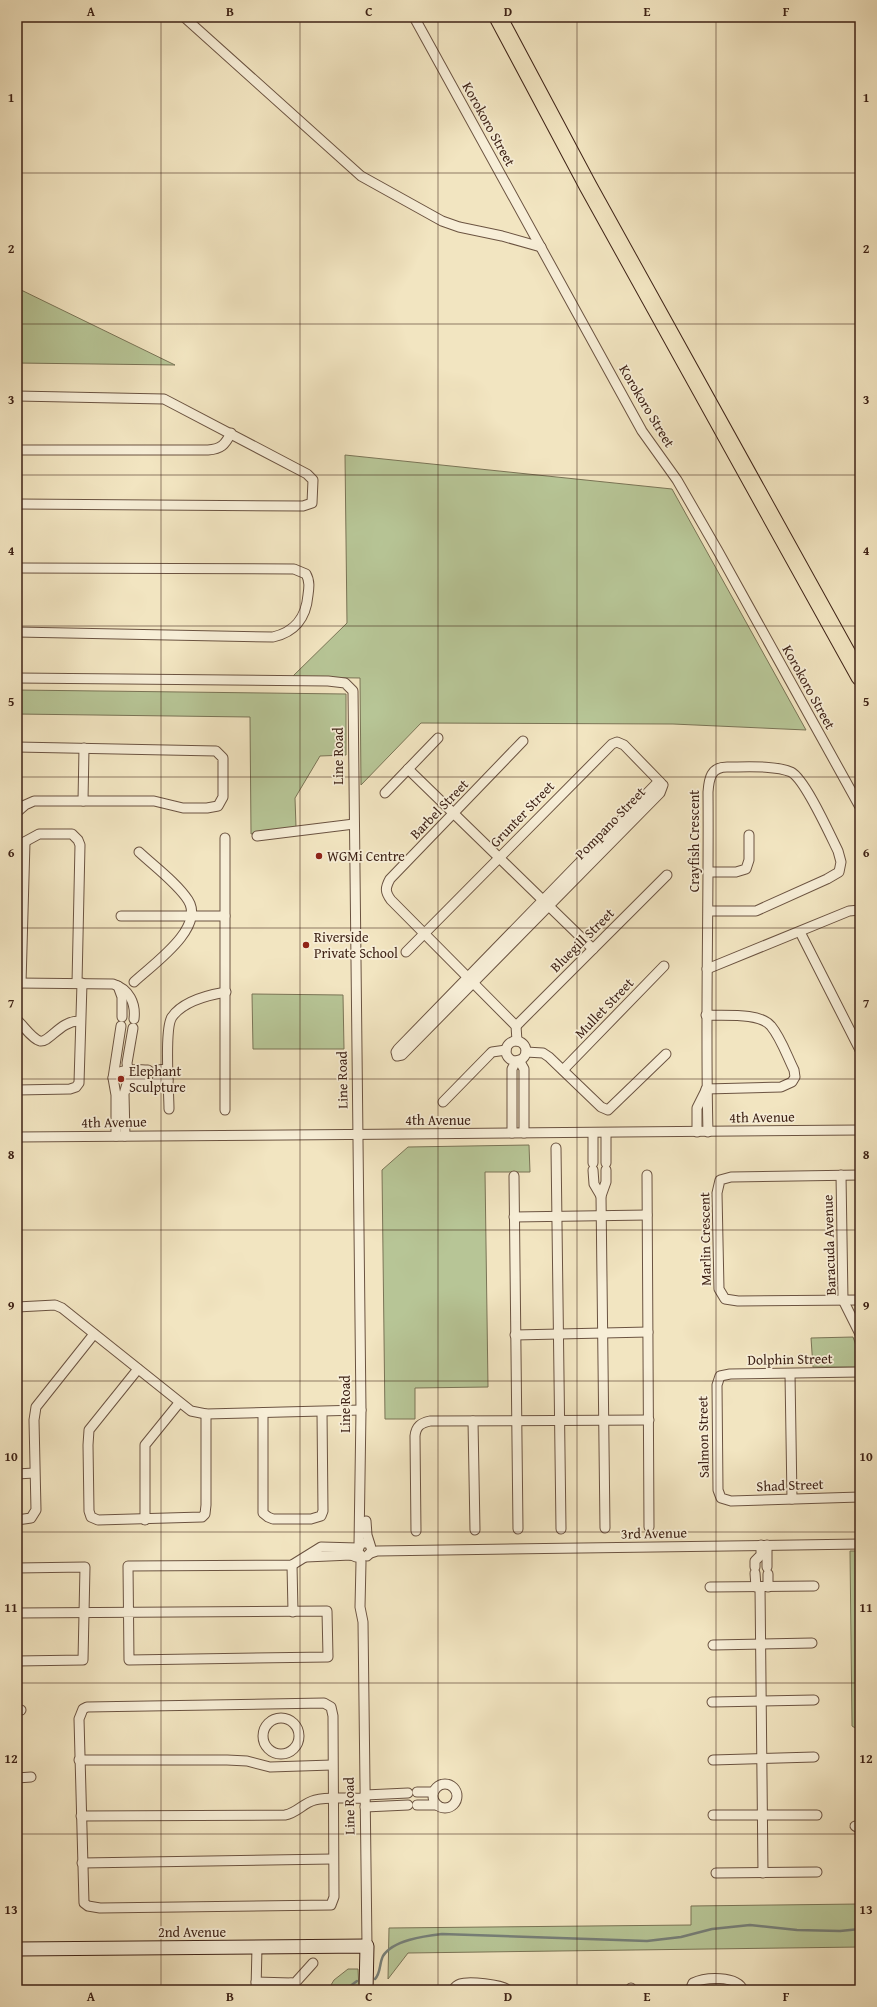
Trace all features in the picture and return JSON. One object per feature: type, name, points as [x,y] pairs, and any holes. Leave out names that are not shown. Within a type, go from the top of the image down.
[{"type":"highway","points":[[498,17],[588,186],[860,677]]},
{"type":"street","points":[[184,17],[361,176],[442,221],[459,227],[502,236],[541,247]]},
{"type":"street","name":"Korokoro Street","points":[[414,17],[642,431],[677,480],[860,807]]},
{"type":"street","points":[[17,396],[157,398],[172,402],[311,477],[313,480],[312,504],[302,506],[17,504]]},
{"type":"street","points":[[17,450],[208,450],[222,447],[231,433]]},
{"type":"street","points":[[17,568],[294,569],[306,574],[309,584],[307,608],[301,620],[289,632],[273,637],[17,632]]},
{"type":"street","name":"Line Road","points":[[17,678],[328,681],[345,683],[353,691],[362,1468],[359,1477],[363,1551],[360,1608],[362,1622],[365,1800],[367,1946],[366,1989]]},
{"type":"street","points":[[385,793],[438,738]]},
{"type":"street","name":"Barbel Street","points":[[516,1026],[387,896],[386,888],[390,879],[523,741]]},
{"type":"street","name":"Grunter Street","points":[[406,952],[588,766],[614,742],[624,745],[661,783]]},
{"type":"street","points":[[17,747],[216,751],[223,758],[223,797],[218,806],[207,808],[183,808],[154,801],[34,801],[25,805],[17,812]]},
{"type":"street","points":[[83,801],[84,748]]},
{"type":"street","name":"Crayfish Crescent","points":[[708,911],[749,912],[764,908],[839,872],[841,862],[838,851],[803,783],[793,773],[779,769],[719,767],[713,770],[708,783],[709,872],[708,911],[706,1015],[706,1089],[708,1132]]},
{"type":"street","points":[[408,769],[547,902],[593,949]]},
{"type":"street","name":"Pompano Street","points":[[413,1039],[571,878],[641,804],[656,783],[661,783]]},
{"type":"street","points":[[257,836],[354,824]]},
{"type":"street","points":[[17,1090],[70,1089],[76,1087],[80,1076],[79,983],[80,845],[78,840],[72,834],[38,834],[21,844],[19,983],[79,983],[118,986],[129,994],[134,1004],[133,1023],[128,1054],[127,1086],[124,1094],[120,1136]]},
{"type":"street","points":[[709,872],[736,872],[746,869],[749,860],[749,835]]},
{"type":"street","points":[[225,838],[225,1110]]},
{"type":"street","points":[[134,982],[178,941],[187,930],[192,916],[190,905],[184,894],[139,852]]},
{"type":"street","name":"Bluegill Street","points":[[516,1026],[666,875]]},
{"type":"street","points":[[707,969],[848,911],[860,910]]},
{"type":"street","points":[[121,916],[225,916]]},
{"type":"street","points":[[800,932],[860,1050]]},
{"type":"street","name":"Mullet Street","points":[[564,1070],[664,966]]},
{"type":"street","points":[[118,986],[122,997],[121,1022],[113,1078],[120,1136]]},
{"type":"street","points":[[169,1109],[169,1023],[172,1016],[200,997],[226,992]]},
{"type":"street","points":[[697,1132],[697,1108],[706,1089],[781,1087],[792,1082],[795,1076],[794,1070],[775,1032],[766,1021],[753,1016],[706,1015]]},
{"type":"street","points":[[17,1020],[37,1039],[43,1041],[48,1039],[66,1023],[80,1021]]},
{"type":"street","points":[[516,1026],[517,1041]]},
{"type":"street","points":[[443,1102],[492,1052],[506,1050],[510,1044],[517,1041],[524,1044],[526,1052]]},
{"type":"street","points":[[506,1050],[509,1058],[518,1061],[524,1069],[524,1133]]},
{"type":"street","points":[[526,1052],[543,1053],[564,1070],[601,1108],[608,1110],[666,1054]]},
{"type":"street","points":[[512,1133],[512,1069],[526,1052]]},
{"type":"street","points":[[113,1078],[116,1073],[128,1070],[168,1069]]},
{"type":"street","points":[[127,1086],[132,1082],[168,1080]]},
{"type":"street","name":"4th Avenue","points":[[17,1137],[512,1133],[606,1134],[860,1130]]},
{"type":"street","points":[[593,1134],[594,1184],[601,1196]]},
{"type":"street","points":[[605,1528],[601,1196],[606,1182],[606,1134]]},
{"type":"street","points":[[556,1148],[561,1529]]},
{"type":"street","points":[[647,1175],[650,1527]]},
{"type":"street","points":[[841,1175],[860,1175]]},
{"type":"street","name":"Baracuda Avenue","points":[[841,1175],[843,1300],[860,1334]]},
{"type":"street","name":"Marlin Crescent","points":[[841,1175],[738,1176],[720,1180],[718,1193],[719,1289],[725,1298],[738,1301],[843,1300]]},
{"type":"street","points":[[514,1176],[518,1529]]},
{"type":"street","points":[[514,1217],[647,1215]]},
{"type":"street","points":[[843,1300],[860,1300]]},
{"type":"street","points":[[17,1306],[55,1305],[62,1308],[179,1403],[191,1411],[206,1414],[361,1410]]},
{"type":"street","points":[[516,1335],[648,1332]]},
{"type":"street","points":[[17,1520],[27,1520],[34,1515],[34,1420],[36,1407],[94,1334]]},
{"type":"street","points":[[138,1369],[89,1430],[89,1511],[91,1517],[98,1520],[145,1520],[199,1518],[205,1514],[206,1414]]},
{"type":"street","name":"Dolphin Street","points":[[720,1376],[730,1374],[860,1372]]},
{"type":"street","points":[[790,1374],[792,1498]]},
{"type":"street","name":"Salmon Street","points":[[720,1376],[717,1391],[718,1490],[722,1498]]},
{"type":"street","points":[[145,1520],[145,1445],[179,1403]]},
{"type":"street","points":[[263,1413],[263,1513],[273,1519],[304,1519],[321,1516],[323,1511],[322,1412]]},
{"type":"street","points":[[416,1531],[415,1430],[424,1422],[649,1420]]},
{"type":"street","points":[[473,1421],[474,1530]]},
{"type":"street","points":[[17,1474],[34,1473]]},
{"type":"street","name":"Shad Street","points":[[722,1498],[731,1501],[860,1497]]},
{"type":"street","name":"3rd Avenue","points":[[292,1565],[321,1547],[363,1551],[448,1551],[860,1544]]},
{"type":"street","points":[[764,1545],[761,1554],[755,1561],[755,1570],[761,1587],[762,1815],[764,1873]]},
{"type":"street","points":[[761,1587],[768,1570],[764,1545]]},
{"type":"street","points":[[17,1613],[129,1612],[293,1612],[327,1611],[328,1657],[129,1660],[129,1612],[128,1566],[292,1565],[293,1612]]},
{"type":"street","points":[[17,1568],[85,1567],[83,1660],[17,1661]]},
{"type":"street","points":[[710,1587],[814,1586]]},
{"type":"street","points":[[713,1645],[812,1643]]},
{"type":"street","points":[[712,1702],[814,1700]]},
{"type":"street","points":[[324,1703],[330,1707],[333,1716],[333,1903],[327,1906],[100,1908],[88,1906],[83,1900],[82,1816],[79,1760],[79,1719],[83,1710],[87,1707],[281,1704],[324,1703]]},
{"type":"street","points":[[280,1718],[281,1704]]},
{"type":"street","points":[[280,1718],[291,1721],[295,1725],[299,1736],[296,1748],[284,1754],[274,1753],[268,1750],[262,1740],[264,1727],[273,1719],[280,1718]]},
{"type":"street","points":[[283,1766],[284,1754]]},
{"type":"street","points":[[713,1760],[814,1757]]},
{"type":"street","points":[[79,1760],[227,1760],[247,1761],[270,1767],[332,1765]]},
{"type":"street","points":[[17,1778],[31,1777]]},
{"type":"street","points":[[82,1816],[285,1815],[292,1814],[313,1800],[332,1799],[365,1800],[413,1805],[437,1805],[445,1808],[451,1806],[456,1798],[456,1793],[453,1787],[446,1784],[439,1786],[434,1792],[433,1798],[437,1805]]},
{"type":"street","points":[[365,1800],[413,1793],[434,1792]]},
{"type":"street","points":[[713,1815],[817,1815]]},
{"type":"street","points":[[82,1863],[332,1859]]},
{"type":"street","points":[[716,1873],[817,1872]]},
{"type":"street","name":"2nd Avenue","points":[[17,1949],[367,1946]]},
{"type":"street","points":[[257,1947],[256,1986],[291,1986],[313,1963]]},
{"type":"street","points":[[690,1990],[693,1984],[703,1980],[735,1981],[740,1984],[743,1990]]},
{"type":"street","points":[[453,1990],[456,1986],[462,1983],[499,1985],[508,1990]]},
{"type":"green space","points":[[17,288],[175,365],[17,363]]},
{"type":"green space","points":[[345,455],[672,489],[806,730],[673,724],[421,723],[361,785],[360,678],[292,677],[347,623]]},
{"type":"green space","points":[[17,690],[346,694],[346,755],[320,756],[295,798],[296,827],[251,834],[250,717],[17,714]]},
{"type":"green space","points":[[252,994],[343,995],[344,1049],[253,1049]]},
{"type":"green space","points":[[529,1145],[530,1172],[485,1172],[488,1387],[415,1388],[415,1419],[385,1419],[382,1170],[408,1147]]},
{"type":"green space","points":[[853,1337],[860,1356],[860,1364],[857,1367],[813,1367],[811,1338]]},
{"type":"green space","points":[[850,1551],[860,1551],[860,1731],[852,1726]]},
{"type":"green space","points":[[860,1904],[860,1947],[408,1953],[388,1979],[389,1928],[691,1925],[691,1906]]},
{"type":"green space","points":[[348,1969],[358,1969],[359,1990],[328,1990],[334,1980]]},
{"type":"waterway","points":[[375,1979],[377,1977],[383,1956],[394,1946],[410,1940],[442,1934],[647,1941],[681,1937],[712,1929],[750,1925],[797,1930],[840,1931],[860,1929]]},
{"type":"waterway","points":[[345,1990],[357,1981]]},
{"type":"place","name":"WGMi Centre","points":[[319,856]]},
{"type":"place","name":"Riverside Private School","points":[[306,945]]},
{"type":"place","name":"Elephant Sculpture","points":[[121,1079]]}]
